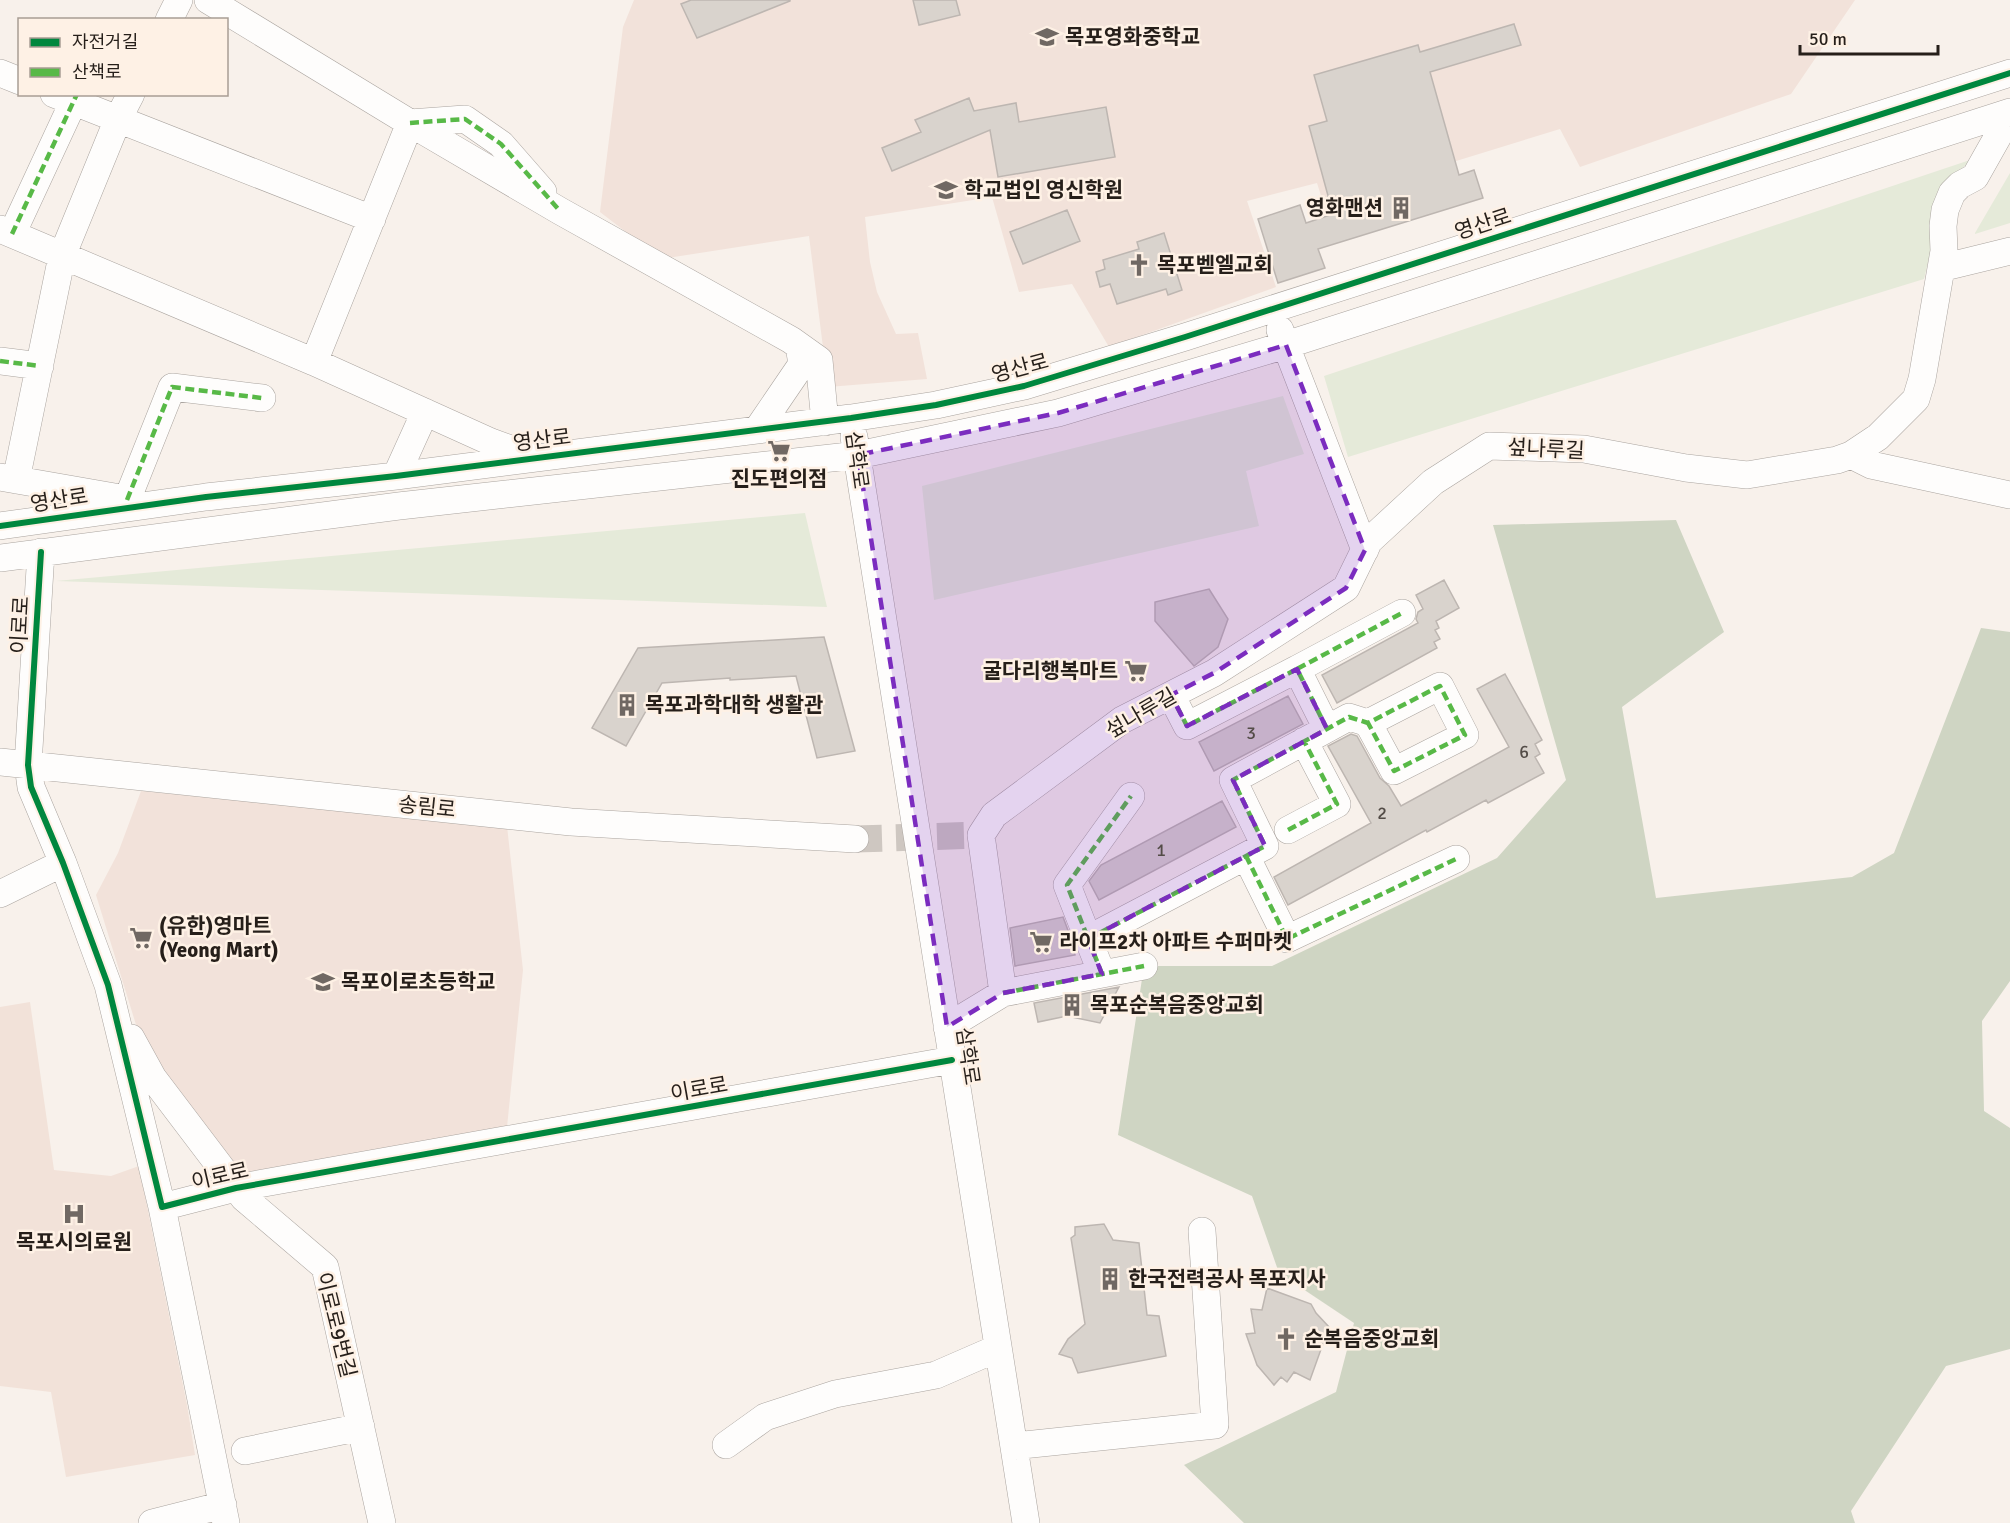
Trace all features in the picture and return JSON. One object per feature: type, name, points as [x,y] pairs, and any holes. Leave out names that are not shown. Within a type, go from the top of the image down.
[{"type":"street","points":[[170,18],[179,0]]},
{"type":"street","points":[[208,0],[560,211],[799,346],[819,360],[825,422]]},
{"type":"street","points":[[0,73],[18,80]]},
{"type":"street","name":"영산로","points":[[0,526],[206,497],[396,476],[825,422],[936,405],[1024,386],[2010,73]]},
{"type":"street","points":[[130,96],[118,119],[62,256],[39,366],[8,479],[139,502],[206,497]]},
{"type":"street","points":[[372,219],[68,97],[6,231],[314,362],[491,442],[533,458]]},
{"type":"street","points":[[0,558],[399,506],[858,455],[1058,413],[1286,345],[2010,113]]},
{"type":"street","name":"섶나루길","points":[[1003,993],[981,835],[994,815],[1122,720],[1214,673],[1346,588],[1369,541],[1433,482],[1489,446],[1584,449],[1686,468],[1747,475],[1837,460],[1851,455],[1878,437],[1916,399],[1922,379],[1944,251],[1945,210],[1952,194],[1960,184],[1976,177],[2010,113]]},
{"type":"street","points":[[314,362],[410,123]]},
{"type":"street","points":[[1941,268],[2010,251]]},
{"type":"street","points":[[1272,309],[1365,550]]},
{"type":"street","points":[[757,430],[802,364],[799,346]]},
{"type":"street","points":[[0,361],[39,366]]},
{"type":"street","points":[[127,500],[172,387],[262,398]]},
{"type":"street","points":[[396,476],[425,412]]},
{"type":"street","name":"삼학로","points":[[851,418],[1026,1523]]},
{"type":"street","points":[[1851,455],[1871,465],[2010,495]]},
{"type":"street","name":"이로로","points":[[41,552],[28,765],[31,787],[63,863],[108,985],[162,1207],[225,1514]]},
{"type":"street","points":[[1171,695],[1187,726],[1402,613]]},
{"type":"street","points":[[1288,830],[1337,804],[1297,669]]},
{"type":"street","points":[[1088,939],[1265,846],[1233,780],[1348,717],[1368,723]]},
{"type":"street","name":"송림로","points":[[0,762],[571,822],[855,839]]},
{"type":"street","points":[[1102,974],[1067,885],[1131,796]]},
{"type":"street","points":[[1246,856],[1287,939],[1456,859]]},
{"type":"street","points":[[0,894],[63,863]]},
{"type":"street","points":[[947,1027],[1003,993],[1144,966]]},
{"type":"street","name":"이로로9번길","points":[[108,985],[135,1047],[153,1077],[236,1188],[244,1198],[325,1267],[361,1426],[374,1520]]},
{"type":"street","name":"이로로","points":[[162,1207],[236,1188],[952,1060]]},
{"type":"street","points":[[1014,1446],[1215,1425],[1202,1231]]},
{"type":"street","points":[[726,1445],[765,1417],[834,1394],[936,1375],[998,1348]]},
{"type":"street","points":[[245,1451],[361,1426]]},
{"type":"street","points":[[152,1523],[225,1514]]},
{"type":"highlighted area","points":[[1286,345],[1365,550],[1346,588],[1214,673],[1171,695],[1187,726],[1297,669],[1327,729],[1233,780],[1265,846],[1088,939],[1102,974],[1003,993],[947,1027],[858,455],[1058,413]]},
{"type":"shaded area","name":"학교법인 영신학원","points":[[634,0],[1855,0],[1791,94],[1580,167],[1560,129],[1323,202],[1317,183],[1247,201],[1276,287],[1109,347],[1072,284],[1019,292],[992,197],[865,217],[870,262],[877,292],[896,334],[918,333],[927,379],[828,387],[809,236],[661,259],[600,212],[623,27]]},
{"type":"shaded area","name":"목포이로초등학교","points":[[141,791],[507,826],[523,970],[507,1127],[241,1176],[150,1057],[137,1028],[96,895],[118,853]]},
{"type":"shaded area","name":"목포시의료원","points":[[30,1002],[54,1170],[111,1176],[139,1166],[195,1455],[66,1477],[51,1392],[0,1386],[0,1007]]},
{"type":"green space","points":[[1970,160],[1946,187],[1924,279],[1348,457],[1324,376]]},
{"type":"green space","points":[[2010,173],[2010,223],[1975,234],[1975,233]]},
{"type":"green space","points":[[1283,396],[1304,454],[1246,471],[1259,526],[934,600],[922,486]]},
{"type":"green space","points":[[805,513],[827,607],[56,581]]},
{"type":"green space","points":[[1676,520],[1724,632],[1622,707],[1656,898],[1852,877],[1894,853],[1981,628],[2010,632],[2010,981],[1982,1021],[1984,1111],[2010,1128],[2010,1349],[1946,1366],[1851,1511],[1855,1523],[1244,1523],[1184,1465],[1336,1392],[1354,1323],[1279,1273],[1252,1196],[1118,1135],[1144,966],[1272,966],[1497,858],[1566,780],[1493,525]]},
{"type":"building","points":[[691,0],[790,1],[697,38],[681,4]]},
{"type":"building","points":[[913,0],[956,0],[960,15],[919,25]]},
{"type":"building","points":[[1514,24],[1521,45],[1430,72],[1459,175],[1474,170],[1483,198],[1318,249],[1325,268],[1278,283],[1258,219],[1300,205],[1306,223],[1333,214],[1309,126],[1327,121],[1314,75],[1418,45],[1420,52]]},
{"type":"building","points":[[969,98],[974,111],[1016,103],[1019,122],[1106,107],[1115,157],[998,177],[990,130],[892,171],[882,148],[921,132],[915,120]]},
{"type":"building","points":[[1067,210],[1080,241],[1023,264],[1010,232]]},
{"type":"building","name":"목포벧엘교회","points":[[1164,233],[1182,290],[1168,295],[1166,289],[1117,304],[1110,284],[1100,287],[1096,272],[1105,269],[1103,260],[1139,249],[1137,242]]},
{"type":"building","points":[[1444,580],[1459,608],[1436,621],[1439,628],[1435,630],[1440,639],[1434,642],[1437,648],[1337,703],[1322,675],[1418,623],[1416,619],[1418,612],[1423,609],[1416,595]]},
{"type":"building","points":[[1209,589],[1228,619],[1218,647],[1194,666],[1155,621],[1155,602]]},
{"type":"building","name":"목포과학대학 생활관","points":[[824,637],[855,751],[817,758],[796,676],[662,683],[626,746],[592,728],[638,648]]},
{"type":"building","points":[[1505,674],[1542,740],[1535,744],[1540,754],[1535,757],[1544,773],[1488,803],[1486,800],[1427,832],[1426,830],[1288,905],[1274,877],[1371,823],[1328,746],[1351,734],[1357,736],[1380,778],[1389,786],[1401,806],[1509,747],[1477,689]]},
{"type":"building","points":[[1288,696],[1303,724],[1214,771],[1199,742]]},
{"type":"building","points":[[1222,801],[1236,827],[1099,900],[1089,881],[1101,865]]},
{"type":"building","name":"라이프2차 아파트 수퍼마켓","points":[[1063,917],[1075,955],[1015,966],[1010,928]]},
{"type":"building","name":"목포순복음중앙교회","points":[[1119,987],[1100,1023],[1067,1016],[1038,1022],[1034,1003]]},
{"type":"building","name":"한국전력공사 목포지사","points":[[1104,1224],[1113,1240],[1139,1243],[1147,1315],[1159,1316],[1166,1356],[1078,1373],[1072,1358],[1059,1354],[1068,1339],[1085,1324],[1071,1238],[1075,1235],[1075,1227]]},
{"type":"building","name":"순복음중앙교회","points":[[1267,1288],[1311,1304],[1329,1327],[1310,1380],[1294,1372],[1287,1382],[1281,1377],[1274,1385],[1257,1365],[1246,1334],[1255,1333],[1251,1309],[1262,1310]]},
{"type":"tunnel","points":[[855,839],[981,835]]},
{"type":"marked path","points":[[12,234],[76,96]]},
{"type":"marked path","points":[[410,123],[465,119],[501,144],[560,211]]},
{"type":"marked path","points":[[0,361],[40,366]]},
{"type":"marked path","points":[[127,500],[172,387],[262,398]]},
{"type":"marked path","points":[[1327,729],[1297,669],[1402,613]]},
{"type":"marked path","points":[[1171,695],[1187,726],[1297,669]]},
{"type":"marked path","points":[[1088,939],[1265,846],[1233,780],[1349,717],[1368,723],[1440,686],[1465,735],[1394,771],[1368,723]]},
{"type":"marked path","points":[[1288,830],[1337,804],[1304,741]]},
{"type":"marked path","points":[[1102,974],[1067,885],[1131,796]]},
{"type":"marked path","points":[[1246,856],[1287,939],[1456,859]]},
{"type":"marked path","points":[[1003,993],[1144,966]]},
{"type":"cycle path","points":[[0,526],[206,497],[396,476],[851,418],[936,405],[1024,386],[1185,337],[2010,73]]},
{"type":"cycle path","points":[[41,552],[28,765],[31,787],[63,863],[108,985],[162,1207],[236,1188],[952,1060]]},
{"type":"place","name":"목포영화중학교","points":[[1047,37]]},
{"type":"place","name":"학교법인 영신학원","points":[[946,190]]},
{"type":"place","name":"영화맨션","points":[[1401,208]]},
{"type":"place","name":"목포벧엘교회","points":[[1139,265]]},
{"type":"place","name":"진도편의점","points":[[779,451]]},
{"type":"place","name":"굴다리행복마트","points":[[1136,671]]},
{"type":"place","name":"목포과학대학 생활관","points":[[627,705]]},
{"type":"place","name":"(유한)영마트 (Yeong Mart)","points":[[141,938]]},
{"type":"place","name":"라이프2차 아파트 수퍼마켓","points":[[1041,942]]},
{"type":"place","name":"목포이로초등학교","points":[[323,982]]},
{"type":"place","name":"목포순복음중앙교회","points":[[1072,1005]]},
{"type":"place","name":"목포시의료원","points":[[74,1214]]},
{"type":"place","name":"한국전력공사 목포지사","points":[[1110,1279]]},
{"type":"place","name":"순복음중앙교회","points":[[1286,1339]]}]
